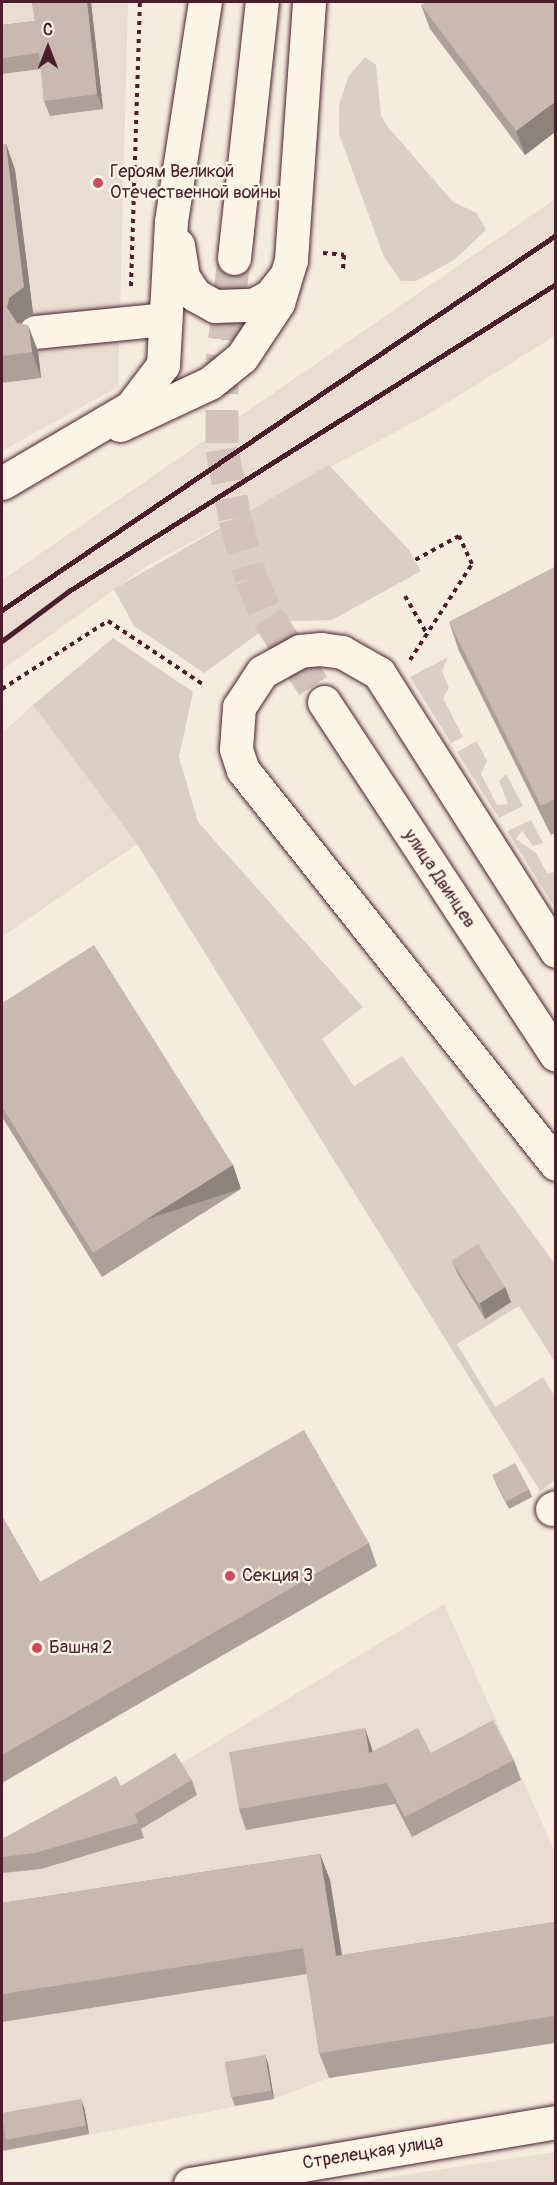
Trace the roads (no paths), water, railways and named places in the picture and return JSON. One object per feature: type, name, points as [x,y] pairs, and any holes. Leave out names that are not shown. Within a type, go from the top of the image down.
[{"type":"street","points":[[2,483],[87,435],[147,389],[163,365],[177,194],[206,2]]},
{"type":"street","points":[[234,258],[262,2]]},
{"type":"street","points":[[87,435],[143,417],[210,383],[264,329],[287,274],[309,2]]},
{"type":"street","points":[[177,194],[178,254],[195,295],[224,308],[253,305],[270,296],[287,274]]},
{"type":"street","points":[[35,332],[165,319]]},
{"type":"street","points":[[555,951],[379,673],[342,652],[321,649],[300,651],[262,672],[239,707],[235,728],[243,770],[555,1164]]},
{"type":"street","name":"улица Двинцев","points":[[324,702],[555,1054]]},
{"type":"street","name":"Стрелецкая улица","points":[[190,2184],[555,2122]]},
{"type":"tunnel","points":[[234,258],[222,361],[222,449],[235,518],[251,578],[268,617],[324,702]]},
{"type":"railway","points":[[2,610],[556,235]]},
{"type":"railway","points":[[2,641],[69,591],[556,284]]},
{"type":"place","name":"Героям Великой Отечественной войны","points":[[98,183]]},
{"type":"place","name":"Секция 3","points":[[230,1576]]},
{"type":"place","name":"Башня 2","points":[[37,1648]]}]
